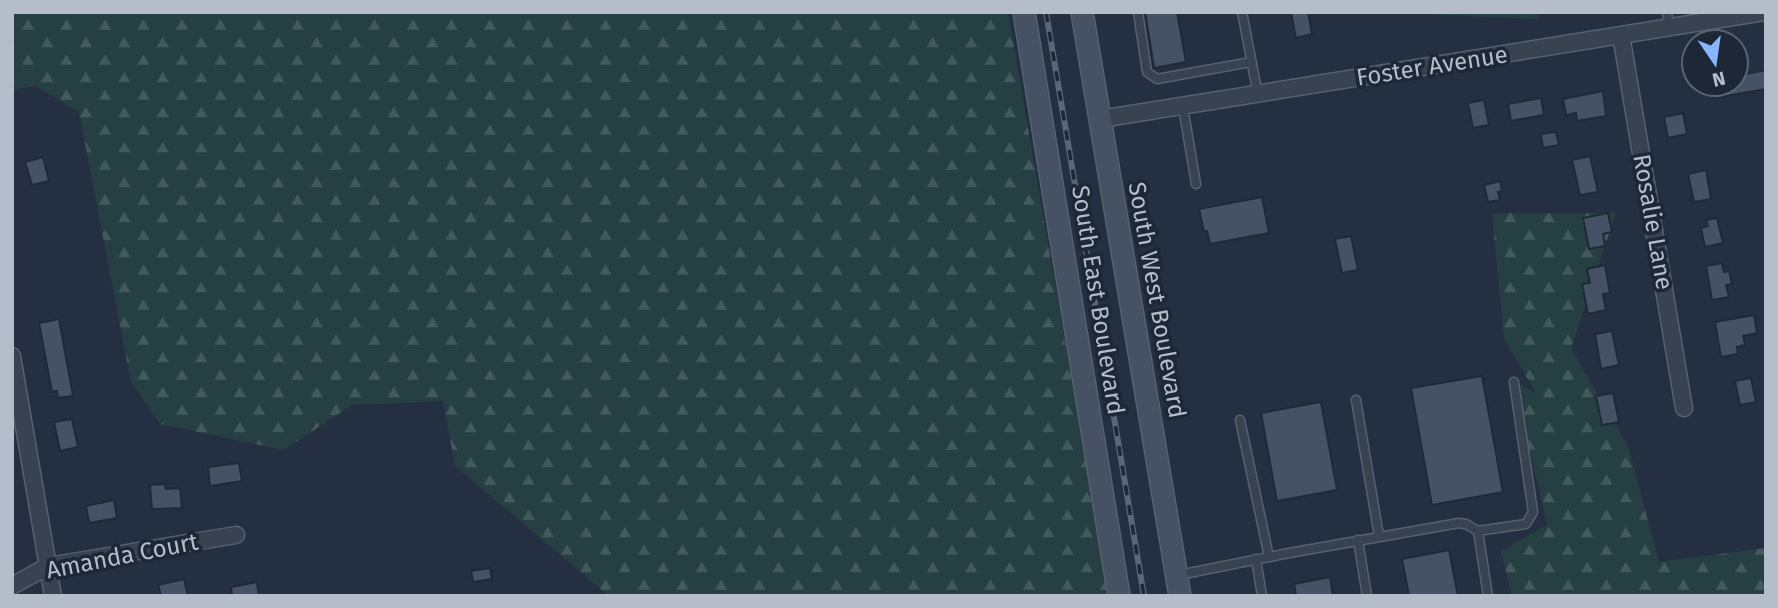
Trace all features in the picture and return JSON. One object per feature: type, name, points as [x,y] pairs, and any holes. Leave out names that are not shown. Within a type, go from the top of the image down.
[{"type":"main road","name":"South East Boulevard","points":[[1024,12],[1119,596]]},
{"type":"main road","name":"South West Boulevard","points":[[1082,12],[1178,586]]},
{"type":"street","name":"Foster Avenue","points":[[1100,119],[1621,35],[1668,20],[1764,12]]},
{"type":"street","name":"Rosalie Lane","points":[[1621,35],[1684,408]]},
{"type":"street","points":[[12,356],[53,596]]},
{"type":"street","name":"Amanda Court","points":[[12,586],[48,566],[236,535]]},
{"type":"lane","points":[[1138,12],[1147,72],[1157,79],[1251,62]]},
{"type":"lane","points":[[1242,12],[1258,95]]},
{"type":"lane","points":[[1183,107],[1196,184]]},
{"type":"lane","points":[[1178,586],[1256,559],[1379,536],[1459,523],[1478,531],[1526,524],[1533,512],[1514,382]]},
{"type":"lane","points":[[1356,400],[1379,536]]},
{"type":"lane","points":[[1240,420],[1269,556]]},
{"type":"lane","points":[[1478,531],[1488,596]]},
{"type":"lane","points":[[1358,540],[1367,596]]},
{"type":"lane","points":[[1256,559],[1262,596]]},
{"type":"green space","points":[[12,12],[1008,12],[1109,596],[609,596],[455,466],[443,401],[352,405],[284,450],[160,424],[131,382],[79,112],[35,86],[12,90]]},
{"type":"green space","points":[[1537,12],[1538,19],[1426,14]]},
{"type":"green space","points":[[1492,213],[1616,213],[1571,349],[1628,446],[1659,562],[1766,548],[1766,596],[1512,596],[1501,551],[1547,525],[1514,382],[1536,393],[1504,339]]},
{"type":"building","points":[[1145,12],[1177,12],[1186,62],[1154,68]]},
{"type":"building","points":[[1291,12],[1308,12],[1312,34],[1296,38]]},
{"type":"building","points":[[1766,70],[1766,89],[1750,92],[1750,73]]},
{"type":"building","points":[[1603,91],[1606,116],[1577,121],[1576,113],[1566,115],[1563,99]]},
{"type":"building","points":[[1541,98],[1544,115],[1511,121],[1508,104]]},
{"type":"building","points":[[1484,100],[1489,125],[1473,128],[1468,103]]},
{"type":"building","points":[[1683,113],[1687,134],[1668,138],[1664,117]]},
{"type":"building","points":[[1556,132],[1559,145],[1543,148],[1541,134]]},
{"type":"building","points":[[1590,156],[1598,192],[1580,195],[1572,160]]},
{"type":"building","points":[[43,157],[49,181],[32,185],[25,162]]},
{"type":"building","points":[[1706,170],[1711,199],[1694,202],[1688,174]]},
{"type":"building","points":[[1500,181],[1500,200],[1488,202],[1484,185]]},
{"type":"building","points":[[1262,197],[1269,233],[1210,244],[1207,231],[1204,232],[1199,209]]},
{"type":"building","points":[[1608,213],[1612,232],[1603,234],[1605,246],[1589,249],[1583,218]]},
{"type":"building","points":[[1717,218],[1723,243],[1705,247],[1701,228],[1708,226],[1706,220]]},
{"type":"building","points":[[1351,236],[1358,270],[1342,273],[1335,239]]},
{"type":"building","points":[[1722,263],[1724,272],[1729,271],[1732,284],[1726,285],[1729,297],[1712,300],[1706,266]]},
{"type":"building","points":[[1605,265],[1610,293],[1603,294],[1606,310],[1588,314],[1582,284],[1590,283],[1587,269]]},
{"type":"building","points":[[1754,315],[1757,333],[1743,336],[1745,345],[1737,347],[1738,354],[1721,357],[1715,322]]},
{"type":"building","points":[[59,319],[73,396],[58,398],[57,391],[52,392],[39,323]]},
{"type":"building","points":[[1612,331],[1619,365],[1601,369],[1595,334]]},
{"type":"building","points":[[1482,376],[1503,492],[1432,505],[1411,388]]},
{"type":"building","points":[[1751,378],[1756,402],[1740,405],[1735,381]]},
{"type":"building","points":[[1613,393],[1619,422],[1602,425],[1596,396]]},
{"type":"building","points":[[1321,402],[1337,490],[1277,501],[1261,413]]},
{"type":"building","points":[[72,419],[78,447],[60,451],[54,422]]},
{"type":"building","points":[[239,463],[242,481],[210,486],[208,467]]},
{"type":"building","points":[[165,484],[166,489],[180,488],[182,508],[152,509],[150,485]]},
{"type":"building","points":[[114,500],[117,518],[89,523],[86,506]]},
{"type":"building","points":[[1449,550],[1458,596],[1409,596],[1402,559]]},
{"type":"building","points":[[490,568],[492,579],[473,582],[471,571]]},
{"type":"building","points":[[1330,577],[1333,596],[1296,596],[1294,584]]},
{"type":"building","points":[[184,579],[188,596],[161,596],[158,585]]},
{"type":"building","points":[[257,582],[259,596],[232,596],[231,587]]},
{"type":"railway","points":[[1046,12],[1144,596]]}]
